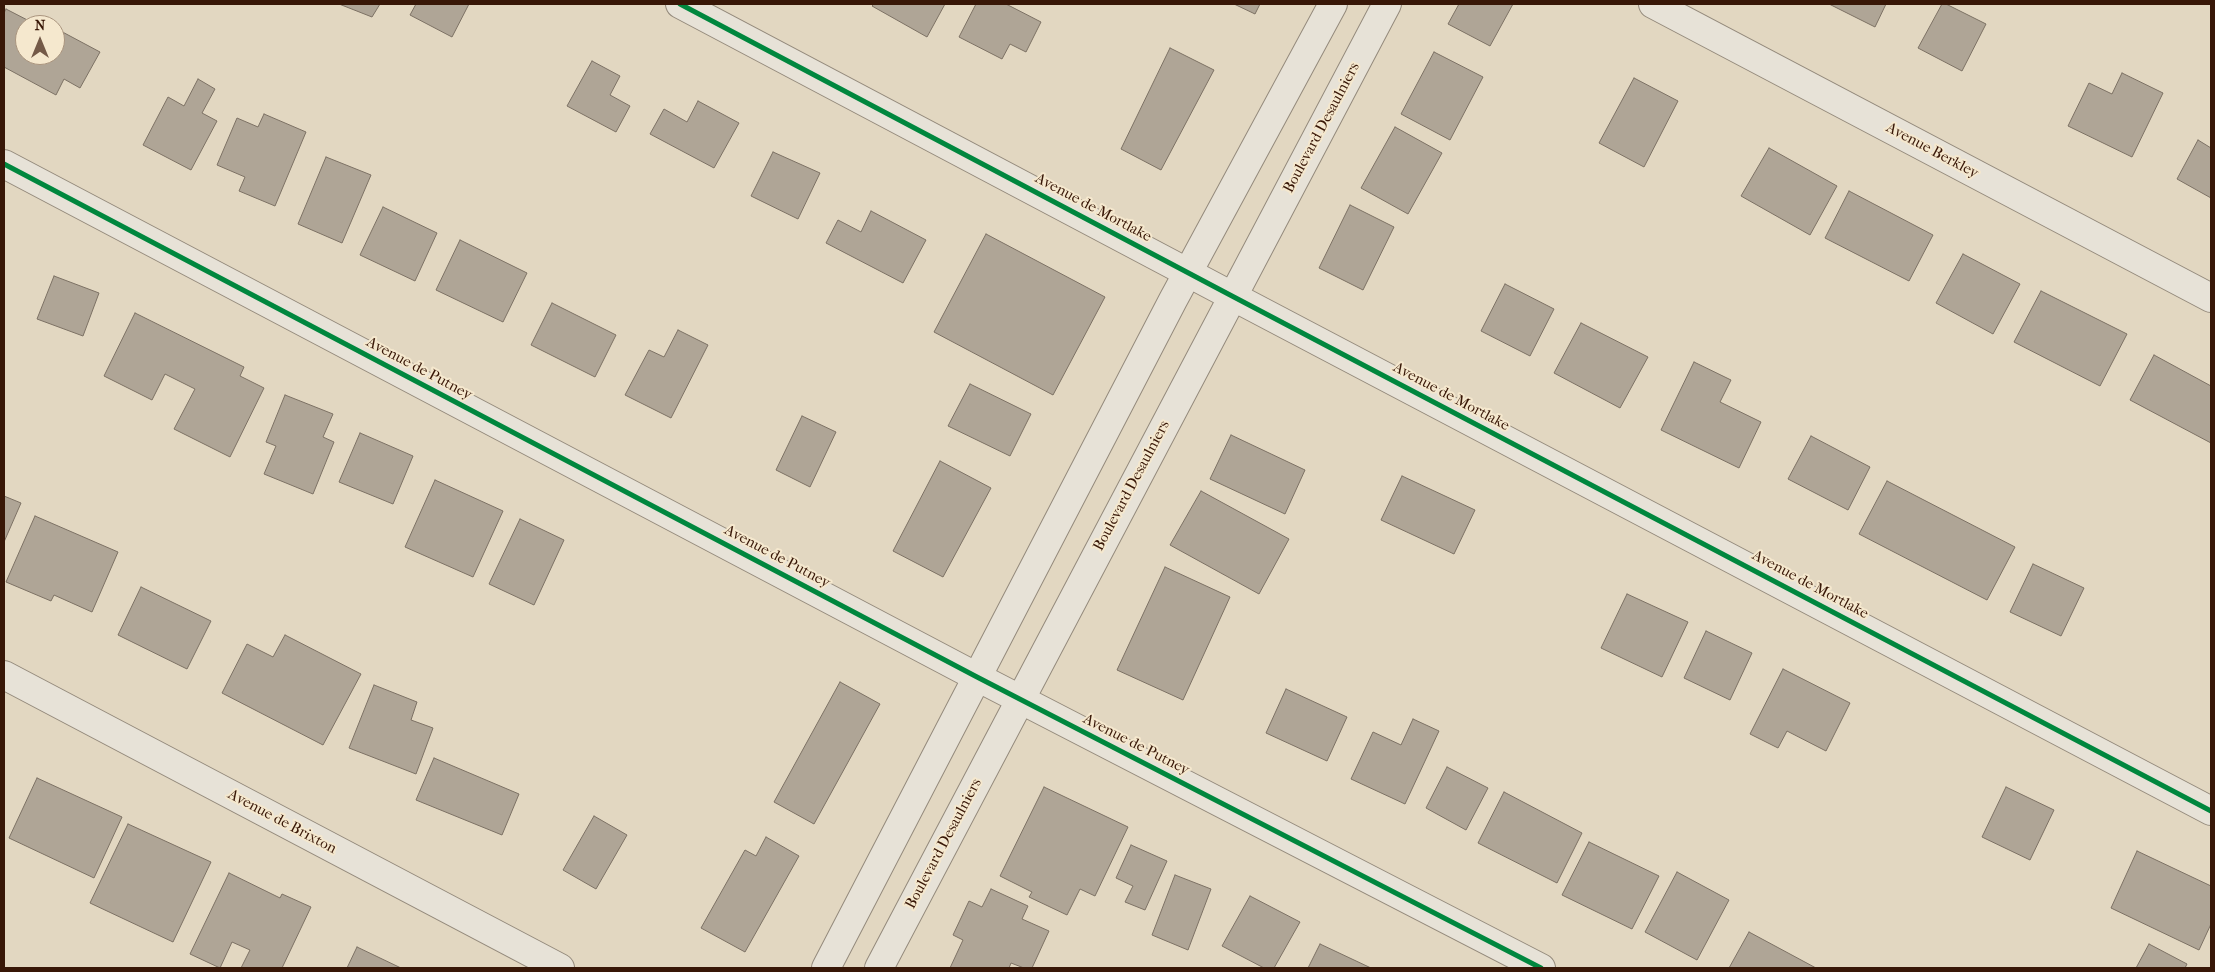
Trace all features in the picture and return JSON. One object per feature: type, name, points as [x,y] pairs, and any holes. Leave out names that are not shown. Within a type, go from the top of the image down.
[{"type":"street","name":"Avenue de Mortlake","points":[[680,4],[2211,811]]},
{"type":"street","points":[[826,968],[1187,272],[1334,4]]},
{"type":"street","name":"Boulevard Desaulniers","points":[[879,968],[1232,296],[1388,4]]},
{"type":"street","name":"Avenue Berkley","points":[[1653,4],[2211,298]]},
{"type":"street","name":"Avenue de Putney","points":[[4,164],[977,677],[1541,968]]},
{"type":"street","name":"Avenue de Brixton","points":[[4,675],[560,968]]},
{"type":"building","points":[[339,4],[380,4],[372,17]]},
{"type":"building","points":[[416,4],[469,4],[452,37],[410,15]]},
{"type":"building","points":[[874,4],[945,4],[927,37],[872,6]]},
{"type":"building","points":[[976,4],[1006,4],[1041,22],[1026,52],[1010,44],[1002,59],[959,37]]},
{"type":"building","points":[[1234,4],[1260,4],[1255,14]]},
{"type":"building","points":[[1459,4],[1513,4],[1490,46],[1448,24]]},
{"type":"building","points":[[1829,4],[1886,4],[1875,27]]},
{"type":"building","points":[[1942,4],[1946,4],[1986,24],[1962,71],[1918,48]]},
{"type":"building","points":[[6,9],[18,15],[15,15],[15,65],[65,65],[65,33],[100,52],[80,88],[64,79],[56,95],[4,67],[4,13]]},
{"type":"building","points":[[1170,48],[1214,70],[1161,170],[1121,149]]},
{"type":"building","points":[[1434,52],[1483,77],[1450,140],[1401,114]]},
{"type":"building","points":[[592,61],[620,76],[610,95],[630,106],[616,132],[567,106]]},
{"type":"building","points":[[2122,73],[2163,93],[2132,157],[2068,126],[2089,83],[2112,94]]},
{"type":"building","points":[[1634,78],[1678,101],[1644,167],[1599,143]]},
{"type":"building","points":[[198,79],[215,89],[202,113],[217,121],[191,170],[143,145],[168,97],[184,106]]},
{"type":"building","points":[[698,101],[739,123],[714,168],[650,134],[664,109],[687,122]]},
{"type":"building","points":[[264,114],[306,132],[275,206],[239,191],[245,177],[217,165],[237,118],[258,127]]},
{"type":"building","points":[[1395,127],[1442,153],[1408,214],[1361,188]]},
{"type":"building","points":[[2198,140],[2211,148],[2211,198],[2177,179]]},
{"type":"building","points":[[1769,148],[1837,186],[1810,235],[1741,196]]},
{"type":"building","points":[[773,152],[820,173],[798,219],[751,196]]},
{"type":"building","points":[[326,157],[371,175],[342,243],[298,224]]},
{"type":"building","points":[[1849,191],[1933,235],[1909,281],[1825,238]]},
{"type":"building","points":[[1350,205],[1394,227],[1363,290],[1319,268]]},
{"type":"building","points":[[383,207],[437,233],[415,281],[360,255]]},
{"type":"building","points":[[871,211],[926,240],[903,283],[826,243],[838,220],[861,232]]},
{"type":"building","points":[[986,234],[1105,297],[1053,395],[934,332]]},
{"type":"building","points":[[460,240],[527,273],[503,322],[436,290]]},
{"type":"building","points":[[1963,254],[2020,284],[1993,334],[1936,303]]},
{"type":"building","points":[[54,276],[99,293],[83,336],[37,319]]},
{"type":"building","points":[[1505,284],[1554,309],[1530,356],[1481,331]]},
{"type":"building","points":[[2041,291],[2127,334],[2100,386],[2014,342]]},
{"type":"building","points":[[552,303],[616,335],[595,377],[531,345]]},
{"type":"building","points":[[135,313],[244,367],[240,376],[264,388],[230,457],[174,429],[195,389],[165,374],[152,400],[104,376]]},
{"type":"building","points":[[1581,323],[1648,357],[1620,408],[1554,373]]},
{"type":"building","points":[[678,330],[708,345],[671,418],[625,395],[649,350],[664,357]]},
{"type":"building","points":[[2154,355],[2211,386],[2211,443],[2130,400]]},
{"type":"building","points":[[1694,362],[1731,380],[1720,402],[1761,422],[1739,468],[1661,430]]},
{"type":"building","points":[[970,384],[1031,414],[1010,456],[948,426]]},
{"type":"building","points":[[285,395],[333,414],[323,437],[334,442],[313,494],[264,474],[276,446],[266,442]]},
{"type":"building","points":[[802,416],[836,432],[810,487],[776,470]]},
{"type":"building","points":[[360,433],[413,456],[393,504],[339,482]]},
{"type":"building","points":[[1231,435],[1305,470],[1285,514],[1210,479]]},
{"type":"building","points":[[1811,436],[1870,467],[1848,510],[1788,479]]},
{"type":"building","points":[[940,461],[991,488],[943,577],[893,551]]},
{"type":"building","points":[[1402,476],[1475,510],[1454,554],[1381,520]]},
{"type":"building","points":[[435,480],[503,511],[473,577],[405,547]]},
{"type":"building","points":[[1887,481],[2015,547],[1987,600],[1859,534]]},
{"type":"building","points":[[1201,491],[1289,539],[1259,594],[1170,545]]},
{"type":"building","points":[[4,496],[21,503],[4,542]]},
{"type":"building","points":[[35,516],[118,552],[92,612],[54,595],[51,601],[6,582]]},
{"type":"building","points":[[520,519],[564,540],[534,605],[489,584]]},
{"type":"building","points":[[2033,564],[2084,588],[2061,636],[2010,612]]},
{"type":"building","points":[[1165,567],[1230,597],[1183,700],[1117,670]]},
{"type":"building","points":[[141,587],[211,621],[187,669],[118,635]]},
{"type":"building","points":[[1627,594],[1688,622],[1662,677],[1601,648]]},
{"type":"building","points":[[1706,631],[1752,653],[1730,700],[1684,678]]},
{"type":"building","points":[[285,635],[361,674],[323,745],[222,693],[247,644],[273,657]]},
{"type":"building","points":[[1783,669],[1850,703],[1826,751],[1787,731],[1778,748],[1750,734]]},
{"type":"building","points":[[840,682],[880,704],[814,824],[774,802]]},
{"type":"building","points":[[374,685],[417,702],[411,720],[433,728],[416,774],[349,748]]},
{"type":"building","points":[[1286,689],[1347,717],[1327,761],[1266,733]]},
{"type":"building","points":[[1413,719],[1439,731],[1405,804],[1351,779],[1373,732],[1401,745]]},
{"type":"building","points":[[434,758],[519,794],[502,835],[416,800]]},
{"type":"building","points":[[1447,767],[1488,788],[1466,830],[1426,808]]},
{"type":"building","points":[[37,778],[122,817],[94,878],[9,838]]},
{"type":"building","points":[[1044,787],[1128,827],[1095,896],[1080,889],[1067,915],[1029,897],[1032,892],[1000,876]]},
{"type":"building","points":[[2006,787],[2054,810],[2030,860],[1982,837]]},
{"type":"building","points":[[1504,792],[1582,833],[1557,883],[1478,843]]},
{"type":"building","points":[[594,816],[627,835],[596,889],[563,870]]},
{"type":"building","points":[[128,824],[211,862],[173,942],[90,903]]},
{"type":"building","points":[[766,837],[799,856],[745,952],[701,928],[745,850],[756,856]]},
{"type":"building","points":[[1589,842],[1659,876],[1632,929],[1562,895]]},
{"type":"building","points":[[1131,845],[1167,861],[1145,910],[1125,902],[1133,886],[1116,878]]},
{"type":"building","points":[[2137,851],[2211,886],[2211,924],[2199,950],[2111,908]]},
{"type":"building","points":[[1677,872],[1729,900],[1697,960],[1645,932]]},
{"type":"building","points":[[229,873],[280,898],[282,894],[311,907],[282,968],[241,968],[250,950],[232,942],[220,968],[190,954]]},
{"type":"building","points":[[1175,875],[1211,889],[1188,950],[1152,935]]},
{"type":"building","points":[[991,889],[1028,906],[1022,919],[1049,931],[1032,968],[1024,968],[1011,963],[1009,968],[950,968],[963,940],[953,935],[969,901],[982,907]]},
{"type":"building","points":[[1250,896],[1300,922],[1274,968],[1264,968],[1222,946]]},
{"type":"building","points":[[1749,932],[1816,968],[1729,968]]},
{"type":"building","points":[[1320,944],[1371,968],[1308,968]]},
{"type":"building","points":[[2149,944],[2187,964],[2185,968],[2136,968]]},
{"type":"building","points":[[357,947],[401,968],[347,968]]},
{"type":"cycle path","points":[[680,4],[2211,811]]},
{"type":"cycle path","points":[[4,164],[977,677],[1541,968]]}]
